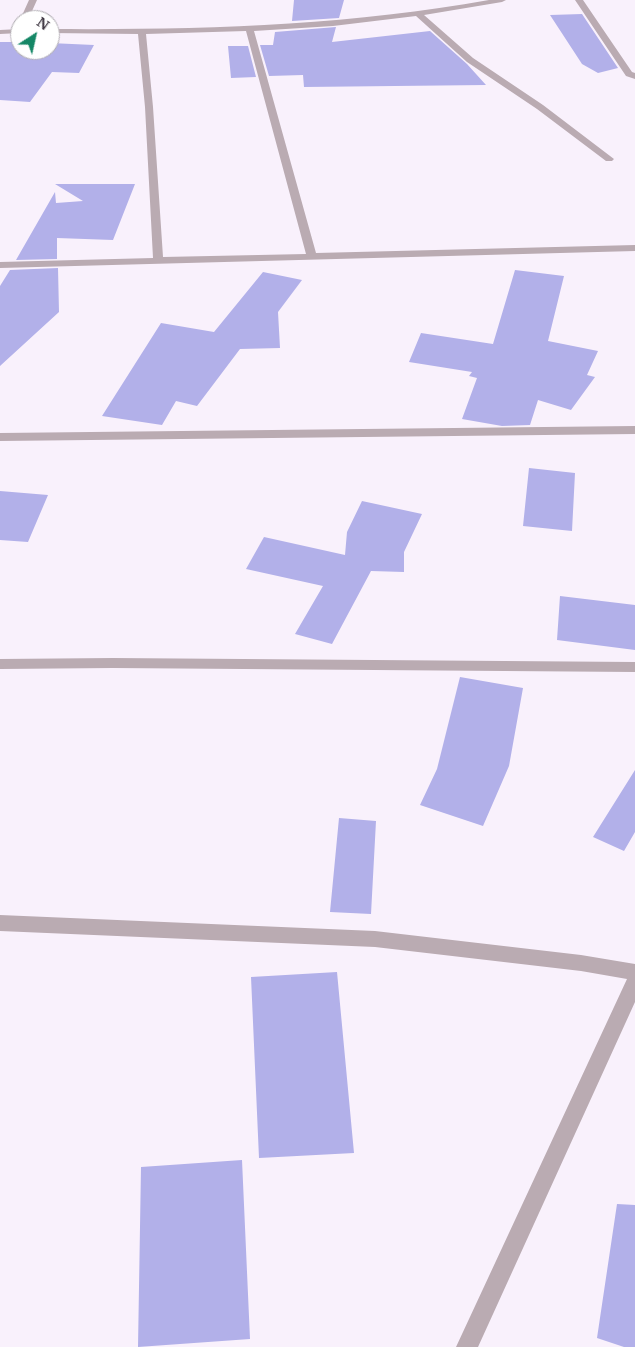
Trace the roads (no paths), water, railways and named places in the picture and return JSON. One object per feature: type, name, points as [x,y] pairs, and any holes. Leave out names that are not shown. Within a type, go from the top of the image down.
[{"type":"street","points":[[60,31],[142,33],[249,29],[383,20],[502,0]]},
{"type":"street","points":[[578,0],[629,74],[635,76]]},
{"type":"street","points":[[418,15],[470,60],[540,107],[608,159]]},
{"type":"street","points":[[249,29],[312,257]]},
{"type":"street","points":[[142,33],[149,107],[158,261]]},
{"type":"street","points":[[0,265],[635,248]]},
{"type":"street","points":[[0,437],[635,430]]},
{"type":"street","points":[[0,664],[113,663],[635,667]]},
{"type":"street","points":[[0,923],[375,939],[581,963],[635,972]]},
{"type":"street","points":[[467,1347],[635,982]]}]
